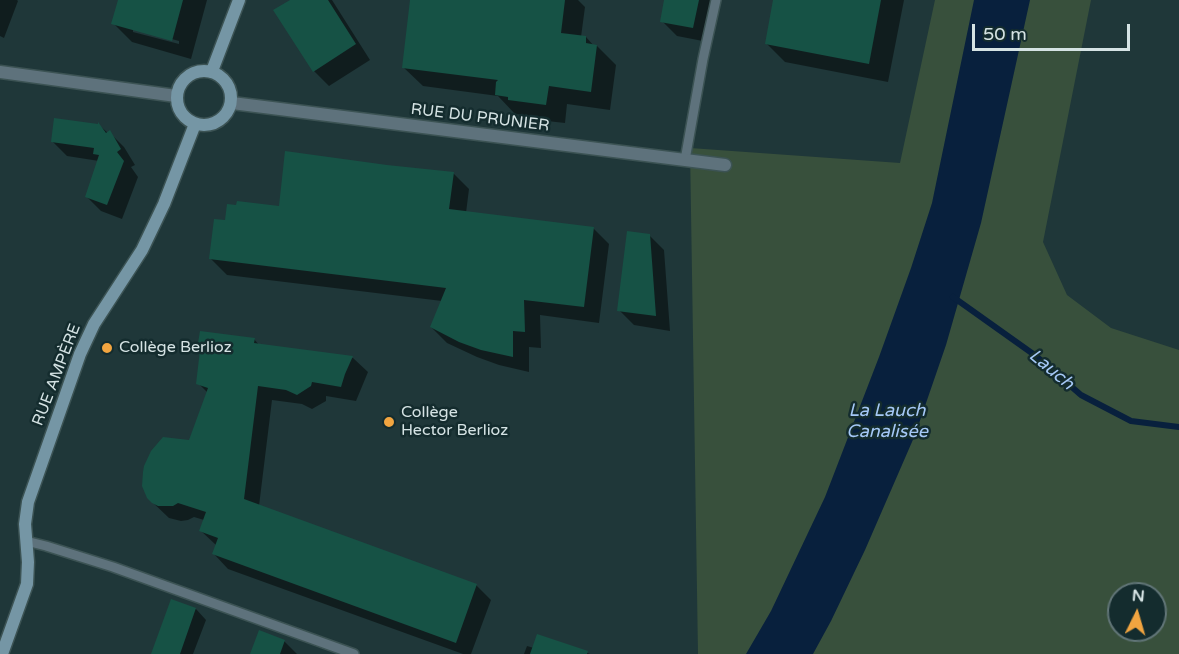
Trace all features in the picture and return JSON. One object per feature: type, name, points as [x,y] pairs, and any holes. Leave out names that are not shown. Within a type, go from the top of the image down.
[{"type":"street","points":[[212,71],[239,0]]},
{"type":"street","points":[[200,70],[212,71],[228,84],[232,93],[232,103],[224,117],[210,125],[195,124],[184,118],[178,108],[176,96],[180,84],[188,75],[200,70]]},
{"type":"street","points":[[0,72],[176,96]]},
{"type":"street","name":"RUE DU PRUNIER","points":[[232,103],[725,165]]},
{"type":"street","name":"RUE AMPÈRE","points":[[2,654],[27,584],[25,525],[27,502],[80,354],[94,324],[141,250],[164,204],[195,124]]},
{"type":"lane","points":[[686,160],[703,59],[716,0]]},
{"type":"lane","points":[[26,541],[113,567],[354,654]]},
{"type":"green space","points":[[935,0],[1091,0],[1043,242],[1067,295],[1111,328],[1179,350],[1179,654],[698,654],[690,148],[900,163]]},
{"type":"water","name":"La Lauch Canalisée","points":[[974,0],[1030,0],[981,223],[946,345],[915,435],[865,550],[813,654],[746,654],[771,611],[825,497],[911,268],[932,203]]},
{"type":"building","points":[[118,0],[183,0],[172,41],[111,24]]},
{"type":"building","points":[[290,0],[328,0],[356,44],[313,72],[273,10]]},
{"type":"building","points":[[410,0],[565,0],[561,33],[586,36],[586,43],[597,45],[591,92],[549,86],[546,105],[508,100],[508,97],[495,95],[498,80],[402,68]]},
{"type":"building","points":[[664,0],[699,0],[693,28],[660,22]]},
{"type":"building","points":[[773,0],[881,0],[869,64],[765,44]]},
{"type":"building","points":[[54,118],[98,124],[98,122],[106,133],[110,130],[121,149],[117,152],[124,161],[107,205],[85,197],[99,155],[93,154],[94,148],[51,142]]},
{"type":"building","points":[[285,151],[454,172],[449,209],[594,227],[584,307],[524,300],[525,332],[513,331],[513,357],[481,350],[430,327],[446,288],[209,259],[214,219],[225,220],[227,204],[236,205],[237,201],[279,206]]},
{"type":"building","points":[[627,231],[650,234],[656,316],[617,311]]},
{"type":"building","points":[[200,331],[255,338],[254,343],[353,356],[341,387],[312,382],[311,386],[297,395],[286,390],[258,386],[244,499],[477,584],[456,643],[212,554],[218,538],[199,531],[206,512],[178,503],[173,506],[158,506],[147,498],[142,486],[143,472],[151,451],[163,437],[189,440],[208,388],[196,384]]},
{"type":"building","points":[[171,599],[196,608],[180,654],[151,654]]},
{"type":"building","points":[[259,630],[285,640],[280,654],[250,654]]},
{"type":"building","points":[[537,634],[588,651],[587,654],[530,654]]},
{"type":"waterway","name":"Lauch","points":[[953,297],[1036,356],[1081,395],[1131,421],[1179,427]]},
{"type":"place","name":"Collège Berlioz","points":[[107,348]]},
{"type":"place","name":"Collège Hector Berlioz","points":[[389,422]]}]
